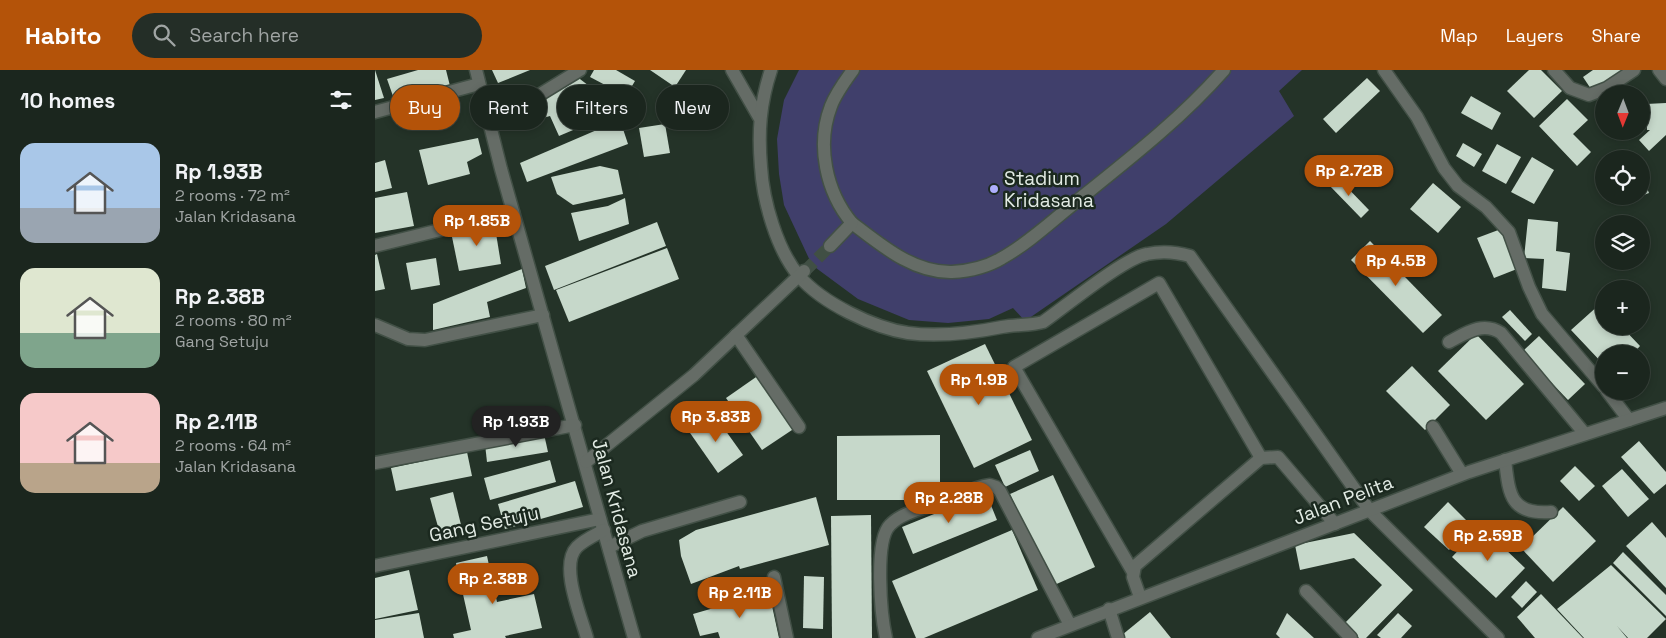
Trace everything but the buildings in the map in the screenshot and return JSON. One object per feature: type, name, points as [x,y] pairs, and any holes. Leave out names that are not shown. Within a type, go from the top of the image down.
[{"type":"street","name":"Jalan Kridasana","points":[[476,70],[479,84]]},
{"type":"street","points":[[547,90],[579,70]]},
{"type":"street","points":[[732,70],[759,117]]},
{"type":"street","points":[[771,70],[761,103],[759,117],[764,196],[777,237],[802,273],[823,295],[867,322],[909,333],[959,333],[1013,325],[1030,326],[1043,322],[1129,261],[1146,254],[1178,252],[1190,256],[1370,511],[1498,638]]},
{"type":"street","points":[[853,70],[831,107],[825,132],[828,177],[832,193],[852,223],[895,254],[914,264],[950,272],[985,266],[1020,247],[1117,169],[1204,93],[1224,70]]},
{"type":"street","points":[[1384,70],[1417,117],[1444,168],[1458,186],[1486,207],[1509,232],[1529,287],[1542,314],[1595,376]]},
{"type":"street","points":[[1554,70],[1570,88],[1589,95],[1607,88],[1634,70]]},
{"type":"street","points":[[1659,70],[1666,79]]},
{"type":"street","points":[[375,112],[479,84]]},
{"type":"street","name":"Jalan Kridasana","points":[[491,130],[634,638]]},
{"type":"street","points":[[375,246],[513,212]]},
{"type":"street","points":[[829,246],[852,223]]},
{"type":"street","points":[[586,462],[694,375],[802,273]]},
{"type":"street","points":[[1133,572],[1014,367],[1159,283],[1261,458]]},
{"type":"street","points":[[375,325],[408,339],[425,340],[543,315]]},
{"type":"street","points":[[1449,342],[1477,328],[1492,327],[1501,333],[1585,434]]},
{"type":"street","points":[[736,336],[799,427]]},
{"type":"street","points":[[1614,400],[1629,420]]},
{"type":"street","name":"Jalan Pelita","points":[[1038,638],[1462,474],[1666,408]]},
{"type":"street","points":[[375,463],[575,425]]},
{"type":"street","points":[[1433,426],[1462,474]]},
{"type":"street","points":[[1140,598],[1133,577],[1135,566],[1261,458],[1277,457],[1335,524]]},
{"type":"street","points":[[1505,460],[1508,490],[1514,501],[1523,509],[1534,513],[1551,512]]},
{"type":"street","points":[[886,638],[880,589],[884,532],[888,526],[903,516],[990,485],[1000,491],[1070,625]]},
{"type":"street","points":[[609,547],[642,531],[740,502]]},
{"type":"street","points":[[587,638],[570,574],[570,560],[577,547],[602,524]]},
{"type":"street","name":"Gang Setuju","points":[[375,566],[602,524]]},
{"type":"street","points":[[774,577],[787,638]]},
{"type":"street","points":[[1306,591],[1351,638]]},
{"type":"street","points":[[1109,610],[1118,638]]},
{"type":"shaded area","name":"Stadium Kridasana","points":[[799,70],[1302,70],[1279,91],[1294,116],[1166,224],[1025,321],[1013,308],[989,319],[948,323],[909,320],[858,299],[812,265],[784,205],[779,174],[777,139],[784,100]]},
{"type":"tunnel","points":[[805,271],[830,246]]},
{"type":"place","name":"Stadium Kridasana","points":[[994,189]]}]
